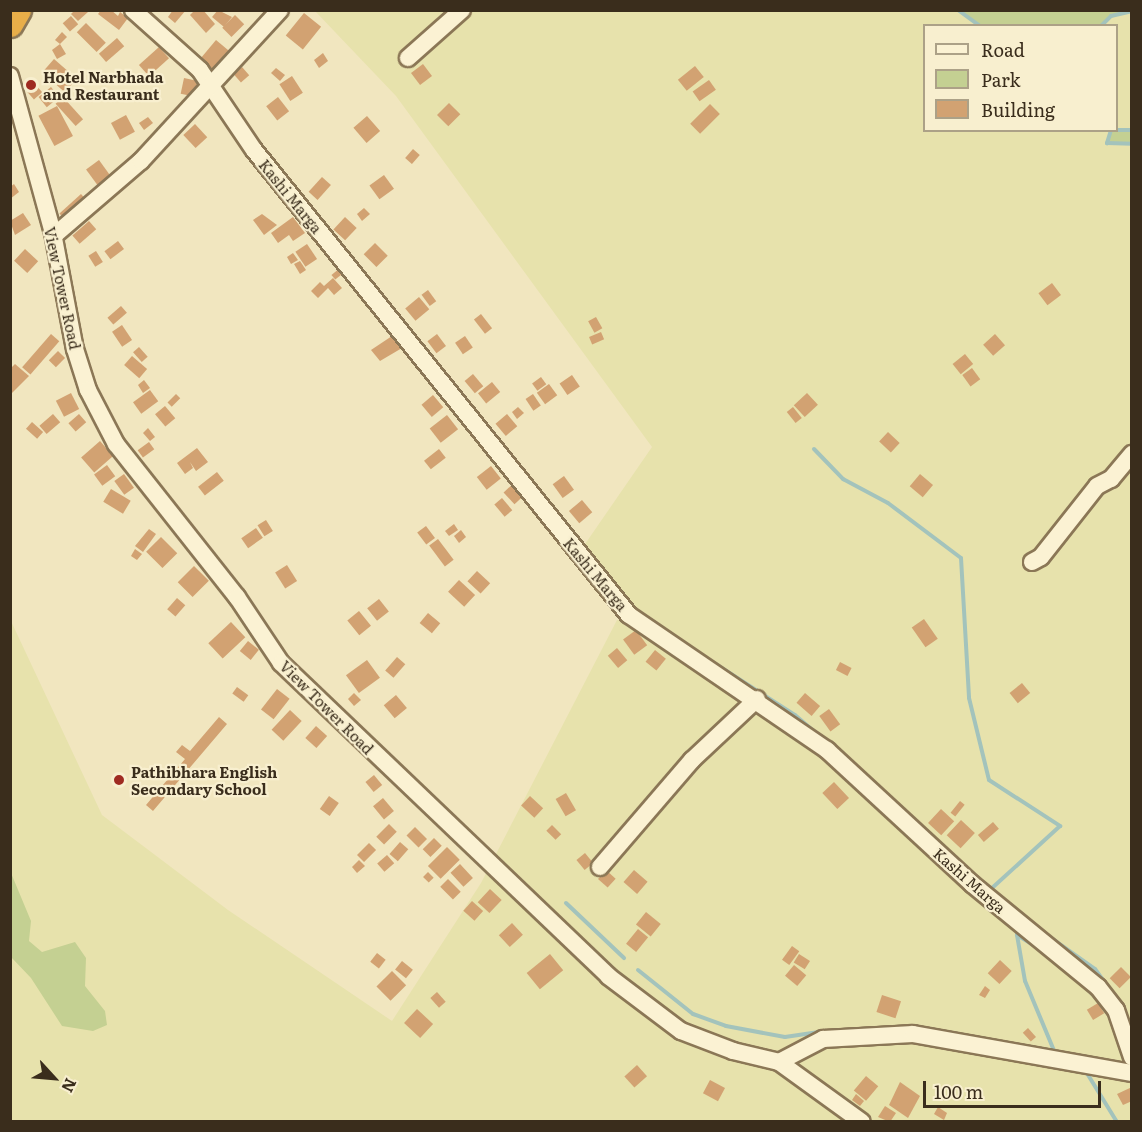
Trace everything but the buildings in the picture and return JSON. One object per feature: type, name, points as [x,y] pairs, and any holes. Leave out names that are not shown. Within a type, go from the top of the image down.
[{"type":"highway","points":[[10,24],[18,10]]},
{"type":"street","name":"Kashi Marga","points":[[133,10],[200,70],[254,150],[629,615],[757,699],[827,750],[972,884],[1098,987],[1116,1010],[1131,1057]]},
{"type":"street","points":[[52,233],[141,161],[212,88],[280,10]]},
{"type":"street","points":[[408,58],[462,10]]},
{"type":"street","name":"View Tower Road","points":[[10,76],[52,233],[79,359],[88,390],[116,444],[237,597],[281,663],[608,975],[681,1031],[733,1052],[779,1062],[862,1122]]},
{"type":"street","points":[[1032,562],[1041,557],[1097,486],[1112,479],[1131,454]]},
{"type":"street","points":[[600,867],[692,760],[757,699]]},
{"type":"street","points":[[779,1062],[823,1040],[913,1034],[1131,1073]]},
{"type":"shaded area","points":[[315,11],[957,11],[978,24],[923,24],[923,132],[1111,132],[1108,143],[1131,144],[1131,1121],[11,1121],[10,619],[102,815],[228,910],[392,1021],[481,883],[617,620],[637,617],[583,547],[652,447],[396,96]]},
{"type":"shaded area","points":[[1131,11],[1132,130],[1118,130],[1118,24],[1103,24],[1111,16]]},
{"type":"green space","points":[[957,11],[1132,11],[1111,16],[1102,24],[977,24]]},
{"type":"green space","points":[[1131,130],[1131,144],[1107,143],[1111,132]]},
{"type":"green space","points":[[11,873],[31,921],[29,941],[42,952],[75,942],[86,958],[85,986],[105,1011],[107,1025],[93,1031],[62,1026],[31,978],[11,957]]},
{"type":"waterway","points":[[958,10],[977,24]]},
{"type":"waterway","points":[[1103,24],[1111,16],[1132,11]]},
{"type":"waterway","points":[[1118,130],[1132,130]]},
{"type":"waterway","points":[[1110,132],[1107,143],[1132,144]]},
{"type":"waterway","points":[[814,449],[843,479],[888,503],[961,558],[969,698],[989,780],[1060,826],[990,890]]},
{"type":"waterway","points":[[703,656],[795,715],[816,733]]},
{"type":"waterway","points":[[566,903],[624,958]]},
{"type":"waterway","points":[[1017,935],[1061,962],[1109,1011],[1126,1066],[1055,1053],[1025,981],[1017,935]]},
{"type":"waterway","points":[[1051,938],[1095,969],[1117,999]]},
{"type":"waterway","points":[[638,970],[693,1014],[726,1026],[785,1037],[826,1031]]},
{"type":"waterway","points":[[1085,1070],[1117,1122]]},
{"type":"place","name":"Hotel Narbhada and Restaurant","points":[[31,85]]},
{"type":"place","name":"Pathibhara English Secondary School","points":[[119,780]]}]
